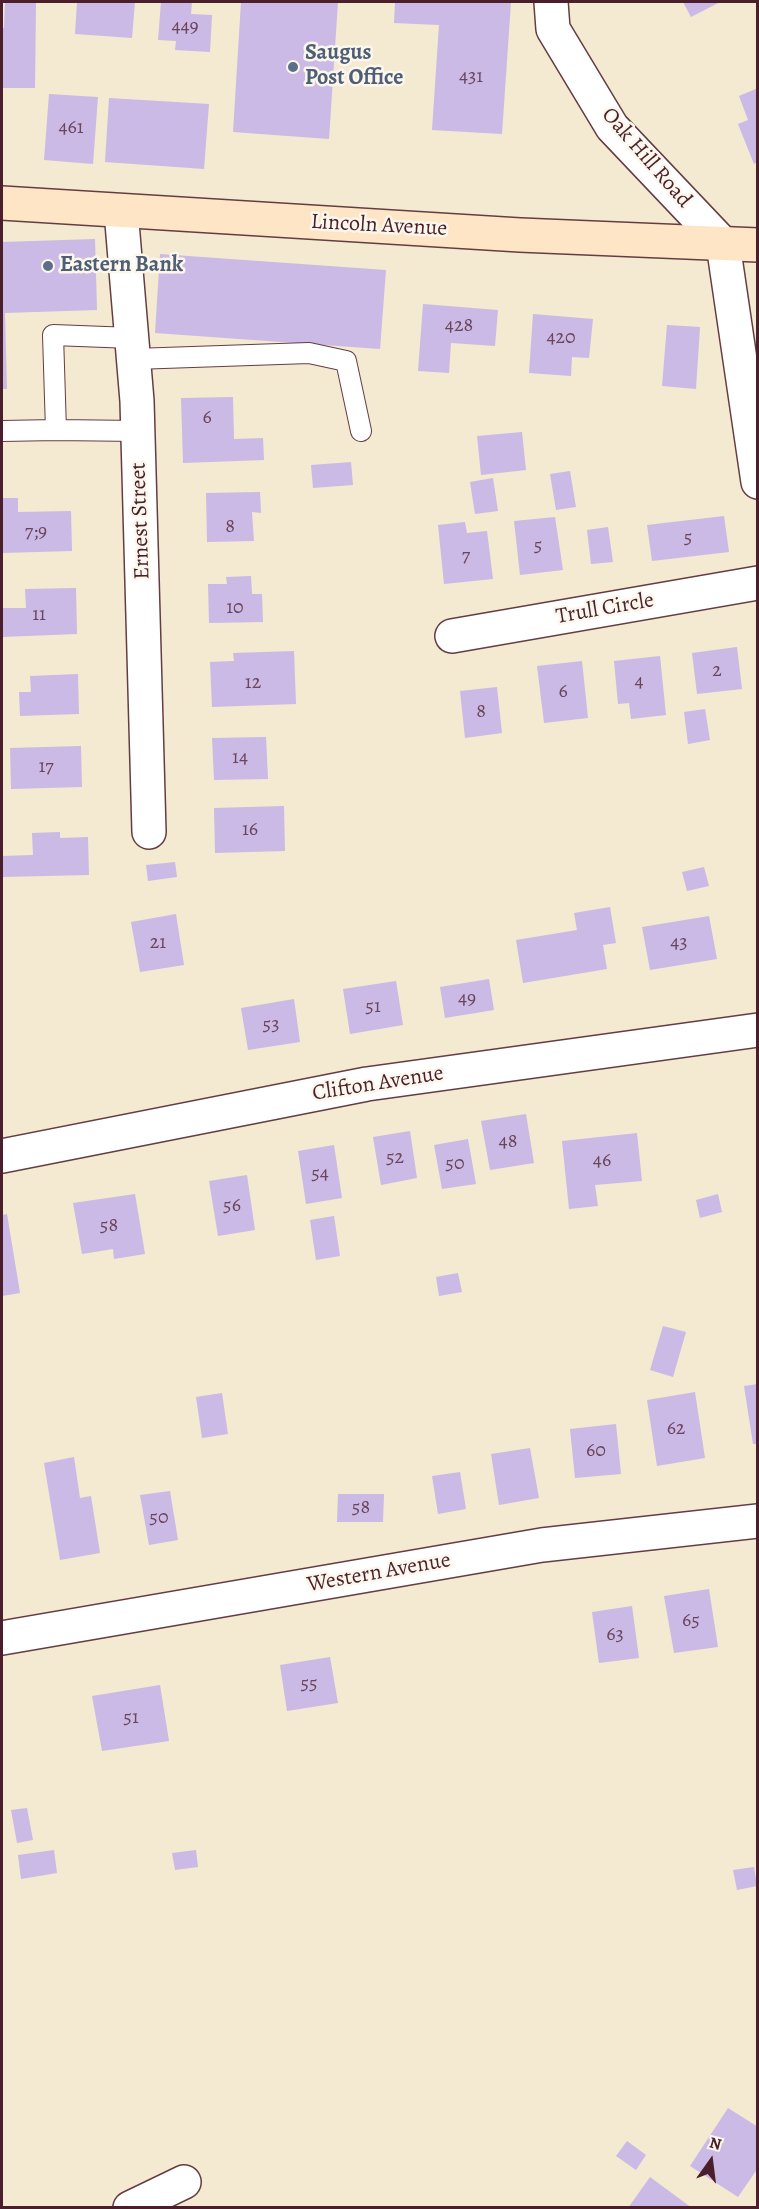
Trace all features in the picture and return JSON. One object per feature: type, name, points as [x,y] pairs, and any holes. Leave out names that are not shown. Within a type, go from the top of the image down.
[{"type":"main road","name":"Lincoln Avenue","points":[[2,203],[467,232],[758,245]]},
{"type":"street","name":"Oak Hill Road","points":[[551,2],[553,28],[612,127],[723,244]]},
{"type":"street","name":"Ernest Street","points":[[122,211],[138,431],[149,832]]},
{"type":"street","points":[[723,244],[758,482]]},
{"type":"street","name":"Trull Circle","points":[[452,636],[758,583]]},
{"type":"street","name":"Clifton Avenue","points":[[2,1156],[367,1084],[758,1030]]},
{"type":"street","name":"Western Avenue","points":[[2,1638],[542,1545],[758,1521]]},
{"type":"street","points":[[130,2208],[184,2182]]},
{"type":"lane","points":[[56,430],[53,335],[133,349],[309,353],[346,361],[361,430]]},
{"type":"lane","points":[[2,431],[138,431]]},
{"type":"building","points":[[5,2],[36,2],[35,88],[2,88],[2,28],[4,28]]},
{"type":"building","points":[[77,2],[135,2],[132,38],[75,34]]},
{"type":"building","points":[[161,2],[192,2],[191,14],[212,15],[210,52],[175,50],[176,41],[158,40]]},
{"type":"building","points":[[241,2],[338,2],[329,139],[233,132]]},
{"type":"building","points":[[395,2],[511,2],[502,134],[432,130],[439,25],[394,23]]},
{"type":"building","points":[[683,2],[720,2],[691,17]]},
{"type":"building","points":[[758,88],[758,162],[754,164],[738,124],[748,120],[739,96]]},
{"type":"building","points":[[49,94],[98,97],[93,164],[44,160]]},
{"type":"building","points":[[109,98],[209,104],[204,169],[105,162]]},
{"type":"building","points":[[95,239],[97,310],[5,313],[7,389],[2,389],[2,242]]},
{"type":"building","points":[[160,254],[386,270],[380,349],[155,333]]},
{"type":"building","points":[[423,304],[498,310],[495,346],[451,343],[449,373],[418,371]]},
{"type":"building","points":[[533,314],[593,319],[589,358],[572,357],[571,376],[529,373]]},
{"type":"building","points":[[667,325],[700,327],[696,389],[662,386]]},
{"type":"building","points":[[233,397],[234,439],[263,438],[264,460],[183,463],[181,398]]},
{"type":"building","points":[[522,432],[526,470],[481,475],[477,436]]},
{"type":"building","points":[[351,462],[353,485],[313,488],[311,465]]},
{"type":"building","points":[[570,471],[576,507],[556,510],[550,474]]},
{"type":"building","points":[[493,478],[498,511],[475,514],[470,482]]},
{"type":"building","points":[[260,492],[261,513],[252,512],[254,541],[207,542],[206,493]]},
{"type":"building","points":[[2,498],[18,498],[18,512],[71,511],[72,551],[2,553]]},
{"type":"building","points":[[724,516],[729,552],[652,561],[647,525]]},
{"type":"building","points":[[555,517],[563,570],[520,575],[514,521]]},
{"type":"building","points":[[465,522],[467,533],[487,531],[493,579],[444,584],[438,525]]},
{"type":"building","points":[[608,527],[613,562],[591,564],[587,530]]},
{"type":"building","points":[[251,576],[252,594],[262,594],[263,622],[209,623],[208,584],[227,584],[226,577]]},
{"type":"building","points":[[76,588],[77,634],[2,637],[2,608],[26,608],[25,589]]},
{"type":"building","points":[[737,647],[742,689],[697,694],[692,653]]},
{"type":"building","points":[[294,651],[296,704],[212,707],[210,662],[234,661],[233,653]]},
{"type":"building","points":[[660,656],[666,715],[631,719],[629,703],[618,704],[614,661]]},
{"type":"building","points":[[582,661],[588,718],[544,723],[537,666]]},
{"type":"building","points":[[78,674],[79,714],[20,716],[19,692],[31,692],[30,676]]},
{"type":"building","points":[[497,687],[502,733],[465,738],[460,691]]},
{"type":"building","points":[[705,709],[710,740],[688,744],[684,712]]},
{"type":"building","points":[[266,737],[268,779],[214,780],[212,738]]},
{"type":"building","points":[[81,746],[82,787],[11,789],[10,748]]},
{"type":"building","points":[[284,806],[285,851],[215,853],[214,808]]},
{"type":"building","points":[[60,832],[60,838],[88,837],[89,875],[2,877],[2,856],[33,855],[32,833]]},
{"type":"building","points":[[175,862],[177,877],[148,881],[146,865]]},
{"type":"building","points":[[704,867],[709,886],[687,891],[682,872]]},
{"type":"building","points":[[610,907],[616,943],[603,945],[607,969],[523,983],[516,940],[577,930],[574,913]]},
{"type":"building","points":[[176,914],[184,965],[140,972],[131,922]]},
{"type":"building","points":[[709,916],[717,959],[650,970],[642,927]]},
{"type":"building","points":[[489,979],[494,1010],[445,1018],[440,987]]},
{"type":"building","points":[[396,981],[403,1025],[350,1034],[343,989]]},
{"type":"building","points":[[294,999],[300,1042],[248,1050],[241,1008]]},
{"type":"building","points":[[526,1114],[534,1163],[490,1170],[481,1121]]},
{"type":"building","points":[[410,1131],[417,1178],[381,1185],[373,1137]]},
{"type":"building","points":[[637,1133],[642,1181],[595,1185],[598,1206],[569,1209],[562,1141]]},
{"type":"building","points":[[468,1139],[476,1184],[442,1189],[434,1145]]},
{"type":"building","points":[[334,1145],[342,1198],[306,1204],[298,1151]]},
{"type":"building","points":[[247,1175],[255,1230],[218,1236],[209,1181]]},
{"type":"building","points":[[135,1194],[145,1254],[114,1259],[113,1249],[82,1254],[73,1203]]},
{"type":"building","points":[[718,1194],[722,1212],[700,1218],[696,1200]]},
{"type":"building","points":[[7,1214],[20,1293],[2,1296],[2,1215]]},
{"type":"building","points":[[334,1216],[340,1256],[316,1260],[310,1220]]},
{"type":"building","points":[[458,1273],[462,1292],[439,1296],[436,1277]]},
{"type":"building","points":[[663,1326],[686,1332],[673,1377],[650,1370]]},
{"type":"building","points":[[758,1384],[758,1444],[753,1444],[744,1386]]},
{"type":"building","points":[[695,1392],[705,1458],[657,1466],[647,1400]]},
{"type":"building","points":[[222,1393],[228,1434],[202,1438],[196,1397]]},
{"type":"building","points":[[616,1424],[621,1474],[575,1478],[570,1429]]},
{"type":"building","points":[[530,1448],[539,1498],[499,1505],[491,1454]]},
{"type":"building","points":[[74,1457],[80,1498],[91,1496],[100,1553],[60,1560],[44,1463]]},
{"type":"building","points":[[460,1472],[466,1509],[438,1514],[432,1476]]},
{"type":"building","points":[[170,1491],[178,1540],[149,1545],[140,1495]]},
{"type":"building","points":[[338,1494],[384,1494],[383,1522],[337,1522]]},
{"type":"building","points":[[709,1589],[718,1647],[674,1653],[664,1596]]},
{"type":"building","points":[[632,1606],[639,1658],[599,1663],[592,1612]]},
{"type":"building","points":[[330,1657],[338,1703],[287,1711],[280,1665]]},
{"type":"building","points":[[160,1685],[169,1741],[102,1751],[92,1696]]},
{"type":"building","points":[[27,1808],[33,1840],[17,1843],[11,1810]]},
{"type":"building","points":[[54,1850],[57,1873],[21,1879],[18,1855]]},
{"type":"building","points":[[196,1850],[198,1867],[175,1870],[172,1853]]},
{"type":"building","points":[[754,1867],[757,1886],[737,1890],[733,1870]]},
{"type":"building","points":[[728,2108],[758,2127],[758,2168],[738,2197],[690,2166]]},
{"type":"building","points":[[627,2141],[646,2155],[636,2170],[616,2156]]},
{"type":"building","points":[[650,2177],[692,2208],[628,2208]]},
{"type":"place","name":"Saugus Post Office","points":[[293,67]]},
{"type":"place","name":"Eastern Bank","points":[[48,266]]}]
